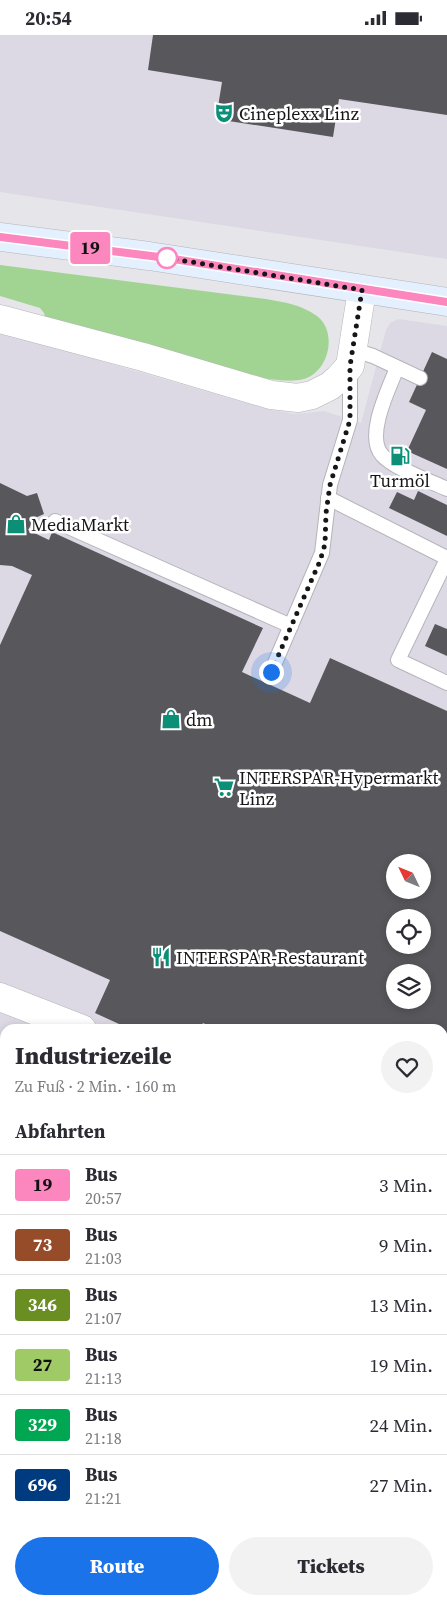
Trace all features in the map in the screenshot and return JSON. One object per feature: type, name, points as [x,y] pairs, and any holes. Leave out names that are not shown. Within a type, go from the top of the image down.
[{"type":"main road","points":[[0,237],[158,257],[447,302]]},
{"type":"street","points":[[0,319],[283,397],[298,398],[322,391],[338,379],[352,358],[362,290]]},
{"type":"street","points":[[0,997],[69,1024]]},
{"type":"lane","points":[[271,672],[325,544],[328,499],[333,475],[350,420],[352,358],[373,356],[420,378]]},
{"type":"lane","points":[[398,368],[383,404],[376,432],[376,445],[381,455],[390,463],[447,489]]},
{"type":"lane","points":[[328,499],[447,559],[398,660],[447,683]]},
{"type":"lane","points":[[55,521],[291,627]]},
{"type":"shaded area","name":"Cineplexx Linz","points":[[0,35],[447,35],[447,259],[0,192]]},
{"type":"shaded area","points":[[398,319],[447,326],[447,1024],[98,1024],[0,986],[0,332],[267,409],[295,414],[324,411],[361,423],[386,330],[390,323]]},
{"type":"shaded area","points":[[0,1009],[40,1024],[0,1024]]},
{"type":"green space","points":[[0,265],[279,301],[305,309],[317,316],[327,332],[329,341],[328,351],[320,368],[313,375],[304,379],[285,381],[254,377],[46,321],[44,313],[40,308],[0,296]]},
{"type":"building","points":[[153,35],[447,35],[447,115],[339,99],[333,137],[216,119],[222,82],[148,70]]},
{"type":"building","points":[[432,352],[447,359],[447,469],[407,451],[426,410],[409,402]]},
{"type":"building","name":"INTERSPAR-Hypermarkt Linz","points":[[0,483],[27,496],[37,493],[44,514],[35,518],[28,530],[49,540],[52,532],[263,628],[242,672],[310,703],[330,658],[447,711],[447,1024],[119,1024],[95,1013],[110,980],[0,931],[0,645],[32,575],[12,566],[0,565]]},
{"type":"building","points":[[418,491],[447,505],[447,536],[389,508],[397,492],[414,500]]},
{"type":"building","points":[[435,624],[447,629],[447,656],[425,646]]},
{"type":"bus line","name":"19","points":[[0,237],[167,258],[447,302]]},
{"type":"place","name":"Cineplexx Linz","points":[[224,113]]},
{"type":"place","name":"Turmöl","points":[[400,456]]},
{"type":"place","name":"MediaMarkt","points":[[16,524]]},
{"type":"place","name":"dm","points":[[171,719]]},
{"type":"place","name":"INTERSPAR-Hypermarkt Linz","points":[[224,787]]},
{"type":"place","name":"INTERSPAR-Restaurant","points":[[161,957]]},
{"type":"route","points":[[167,258],[362,290],[349,375],[350,420],[330,485],[326,513],[325,544],[320,561],[271,672]]}]
